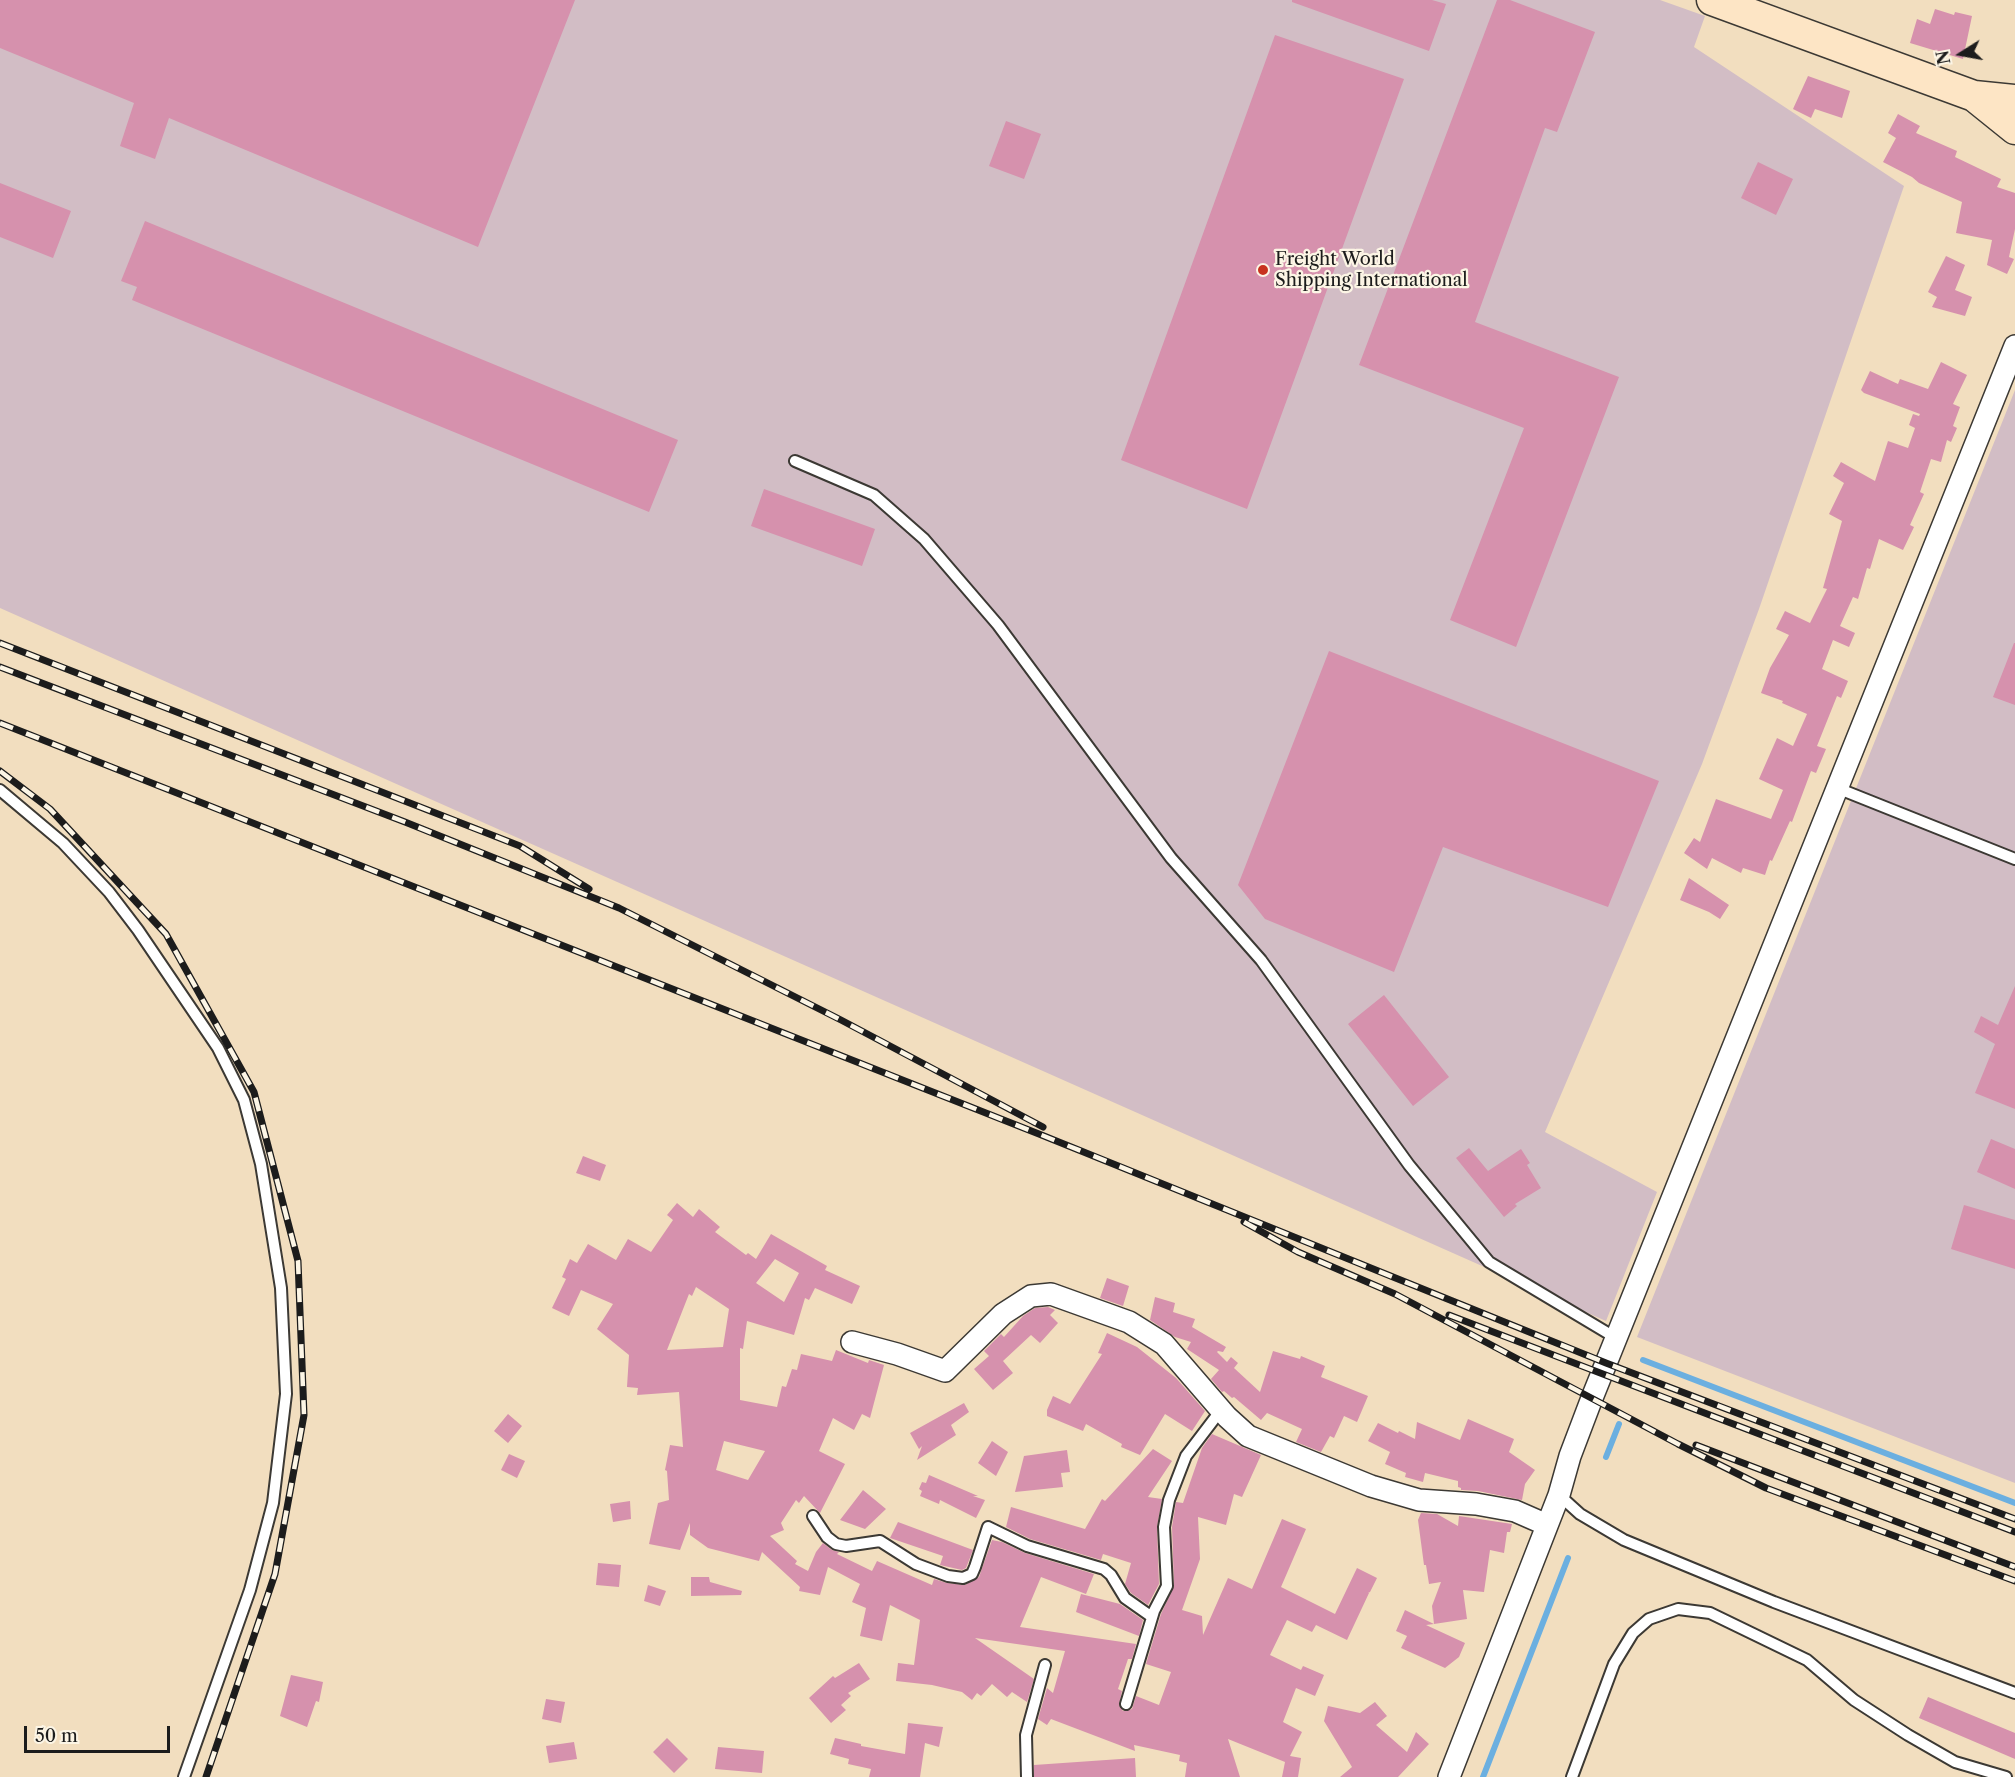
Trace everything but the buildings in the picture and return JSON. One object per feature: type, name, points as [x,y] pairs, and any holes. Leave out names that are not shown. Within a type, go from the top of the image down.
[{"type":"main road","points":[[1712,0],[1974,96],[2015,100]]},
{"type":"main road","points":[[1974,96],[2015,129]]},
{"type":"street","points":[[1449,1777],[1559,1495],[1570,1456],[1616,1338],[2015,347]]},
{"type":"street","points":[[852,1342],[897,1354],[945,1371],[1004,1314],[1031,1296],[1051,1294],[1129,1322],[1164,1344],[1221,1410],[1248,1436],[1371,1486],[1419,1500],[1476,1504],[1515,1511],[1547,1526]]},
{"type":"lane","points":[[795,461],[874,495],[924,539],[998,625],[1172,858],[1261,960],[1409,1165],[1489,1262],[1616,1338]]},
{"type":"lane","points":[[1838,788],[2015,859]]},
{"type":"lane","points":[[0,790],[63,843],[109,892],[138,930],[218,1048],[244,1100],[261,1164],[281,1288],[286,1394],[273,1503],[250,1590],[184,1777]]},
{"type":"lane","points":[[1126,1704],[1152,1617],[1167,1586],[1164,1527],[1169,1500],[1186,1456],[1221,1410]]},
{"type":"lane","points":[[1559,1495],[1580,1514],[1624,1540],[1774,1602],[2015,1693]]},
{"type":"lane","points":[[813,1516],[827,1537],[836,1544],[846,1546],[880,1541],[916,1563],[948,1576],[963,1578],[972,1574],[988,1527],[1027,1546],[1104,1569],[1111,1575],[1125,1598],[1152,1617]]},
{"type":"lane","points":[[1572,1777],[1614,1664],[1633,1633],[1649,1619],[1678,1609],[1710,1614],[1807,1660],[1854,1700],[1908,1735],[1955,1762],[2006,1777]]},
{"type":"lane","points":[[1028,1777],[1026,1735],[1045,1665]]},
{"type":"shaded area","points":[[0,0],[1660,0],[1705,16],[1694,47],[1904,186],[1759,609],[1702,764],[1545,1132],[1657,1192],[1606,1321],[0,608]]},
{"type":"shaded area","points":[[2015,390],[2015,1483],[1637,1337]]},
{"type":"waterway","points":[[1643,1360],[2015,1503]]},
{"type":"waterway","points":[[1606,1457],[1619,1424]]},
{"type":"waterway","points":[[1483,1777],[1568,1558]]},
{"type":"railway","points":[[0,643],[520,846],[589,889]]},
{"type":"railway","points":[[0,667],[405,822],[619,908],[841,1020],[1043,1127]]},
{"type":"railway","points":[[0,723],[1044,1136],[1606,1363],[2015,1519]]},
{"type":"railway","points":[[0,771],[50,809],[166,934],[254,1092],[298,1261],[304,1415],[275,1574],[206,1777]]},
{"type":"railway","points":[[1244,1222],[1298,1252],[1395,1294],[1766,1488],[2015,1581]]},
{"type":"railway","points":[[1449,1315],[2015,1532]]},
{"type":"railway","points":[[1696,1445],[2015,1567]]},
{"type":"place","name":"Freight World Shipping International","points":[[1263,270]]}]
